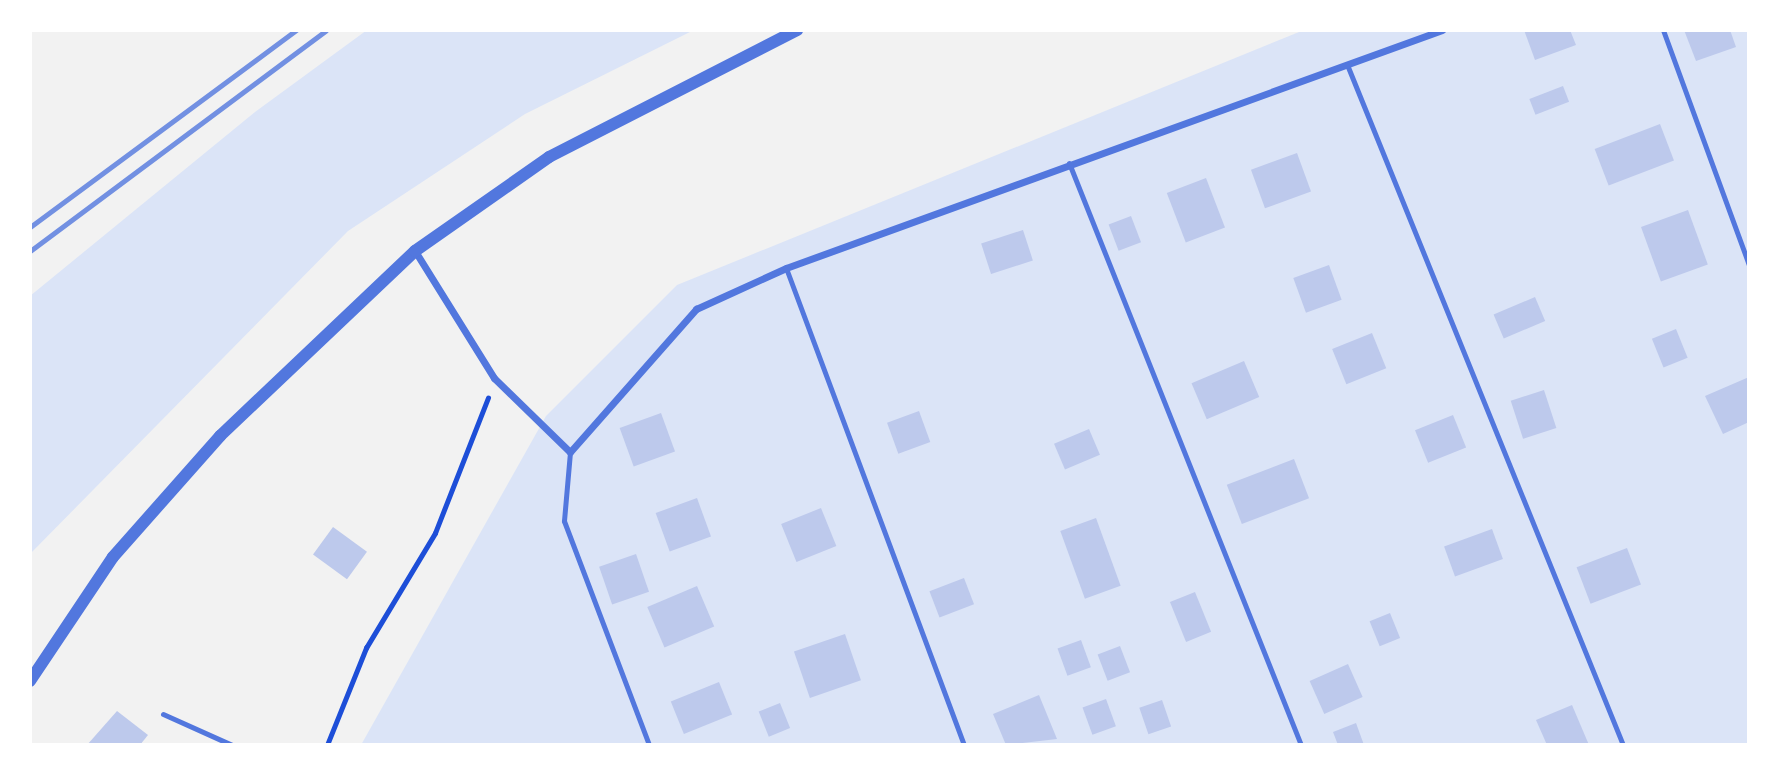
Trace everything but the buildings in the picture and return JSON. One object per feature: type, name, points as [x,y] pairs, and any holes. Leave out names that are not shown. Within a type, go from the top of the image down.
[{"type":"street","points":[[30,681],[113,557],[220,436],[415,251],[549,157],[797,30]]},
{"type":"street","points":[[415,251],[494,378],[570,452],[696,309],[786,268],[1069,162],[1348,67],[1442,30]]},
{"type":"lane","points":[[1662,30],[1749,265]]},
{"type":"lane","points":[[1348,67],[1623,745]]},
{"type":"lane","points":[[1069,162],[1301,745]]},
{"type":"lane","points":[[786,268],[964,745]]},
{"type":"lane","points":[[570,452],[564,522],[649,745]]},
{"type":"lane","points":[[163,715],[232,745]]},
{"type":"path","points":[[327,745],[366,648],[435,533],[494,378]]},
{"type":"shaded area","points":[[367,30],[694,30],[525,114],[348,231],[30,554],[30,296],[255,112]]},
{"type":"shaded area","points":[[1304,30],[1749,30],[1749,745],[361,745],[546,416],[677,285]]},
{"type":"railway","points":[[30,227],[296,30]]},
{"type":"railway","points":[[30,251],[326,30]]}]
